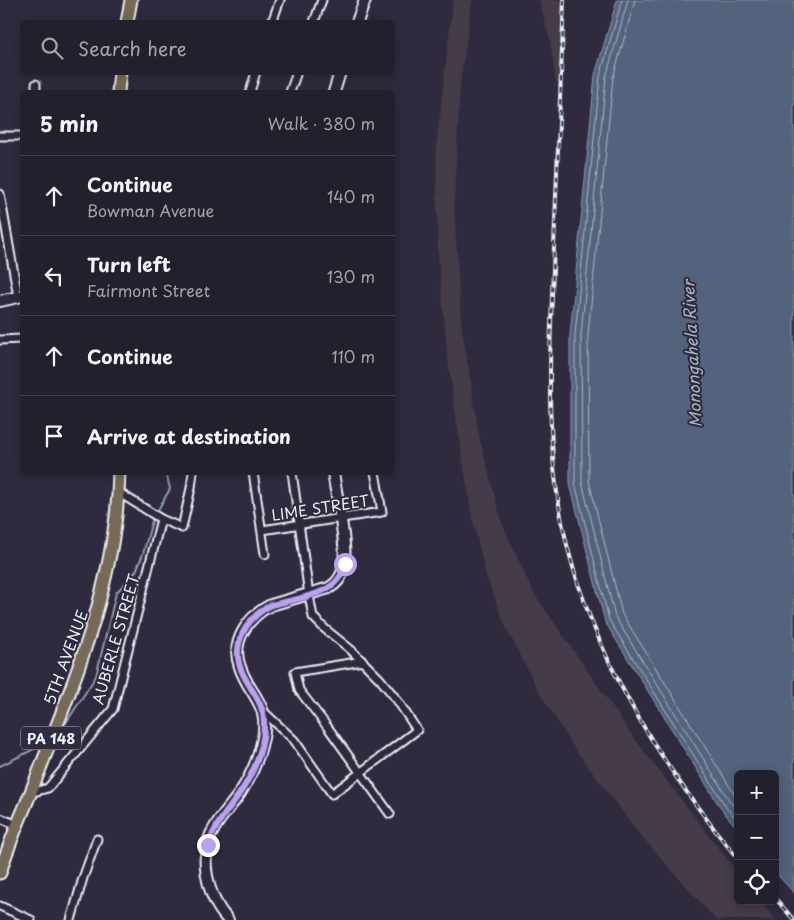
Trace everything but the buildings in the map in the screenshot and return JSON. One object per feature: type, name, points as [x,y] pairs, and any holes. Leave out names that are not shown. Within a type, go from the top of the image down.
[{"type":"main road","points":[[126,20],[131,0]]},
{"type":"main road","points":[[358,20],[365,0]]},
{"type":"main road","points":[[118,90],[120,75]]},
{"type":"main road","points":[[335,90],[339,75]]},
{"type":"main road","points":[[0,301],[20,296]]},
{"type":"main road","name":"5TH AVENUE","points":[[0,873],[82,658],[100,602],[113,537],[119,475]]},
{"type":"main road","points":[[228,920],[215,902],[210,890],[206,862],[208,845],[214,828],[253,772],[264,735],[264,712],[257,696],[243,675],[238,662],[238,648],[242,634],[256,614],[271,605],[329,588],[343,571],[345,555],[333,475]]},
{"type":"street","points":[[273,20],[280,0]]},
{"type":"street","points":[[315,20],[322,0]]},
{"type":"street","points":[[251,90],[255,75]]},
{"type":"street","points":[[293,90],[296,75]]},
{"type":"street","points":[[36,84],[36,90]]},
{"type":"street","points":[[0,136],[20,136]]},
{"type":"street","points":[[0,194],[20,296]]},
{"type":"street","points":[[0,340],[20,339]]},
{"type":"street","points":[[118,492],[160,518],[182,528],[191,488],[192,475]]},
{"type":"street","points":[[253,475],[265,554]]},
{"type":"street","points":[[264,712],[294,740],[332,794],[361,773],[390,748],[417,730],[397,700],[363,661],[313,617],[292,475]]},
{"type":"street","name":"LIME STREET","points":[[262,530],[382,512],[376,475]]},
{"type":"street","name":"AUBERLE STREET","points":[[30,793],[48,788],[113,709],[160,518]]},
{"type":"street","points":[[363,661],[295,672],[299,690],[390,814]]},
{"type":"street","points":[[0,818],[18,825]]},
{"type":"street","points":[[71,920],[97,839]]},
{"type":"street","points":[[0,906],[31,920]]},
{"type":"shaded area","points":[[453,0],[472,0],[460,85],[454,203],[461,322],[480,440],[502,523],[533,592],[634,738],[734,868],[734,905],[763,905],[776,920],[716,920],[636,830],[572,745],[539,692],[506,628],[486,576],[472,517],[460,444],[448,361],[438,256],[436,149]]},
{"type":"shaded area","points":[[539,0],[562,0],[560,82],[556,82],[550,41]]},
{"type":"water","name":"Monongahela River","points":[[617,0],[794,0],[794,893],[779,876],[779,770],[734,770],[734,824],[722,810],[605,622],[570,484],[570,335],[595,75]]},
{"type":"waterway","points":[[156,513],[170,489],[167,475]]},
{"type":"waterway","points":[[66,723],[96,676],[116,593],[136,571],[143,554],[153,517]]},
{"type":"waterway","points":[[0,766],[38,747]]},
{"type":"railway","points":[[564,0],[550,359],[551,434],[559,508],[567,545],[580,589],[614,672],[658,750],[683,787],[734,854]]},
{"type":"railway","points":[[779,903],[794,920]]},
{"type":"route","points":[[208,845],[214,828],[253,772],[264,735],[264,712],[257,696],[243,675],[238,662],[239,641],[245,627],[256,614],[271,605],[329,588],[338,580],[345,564]]}]
